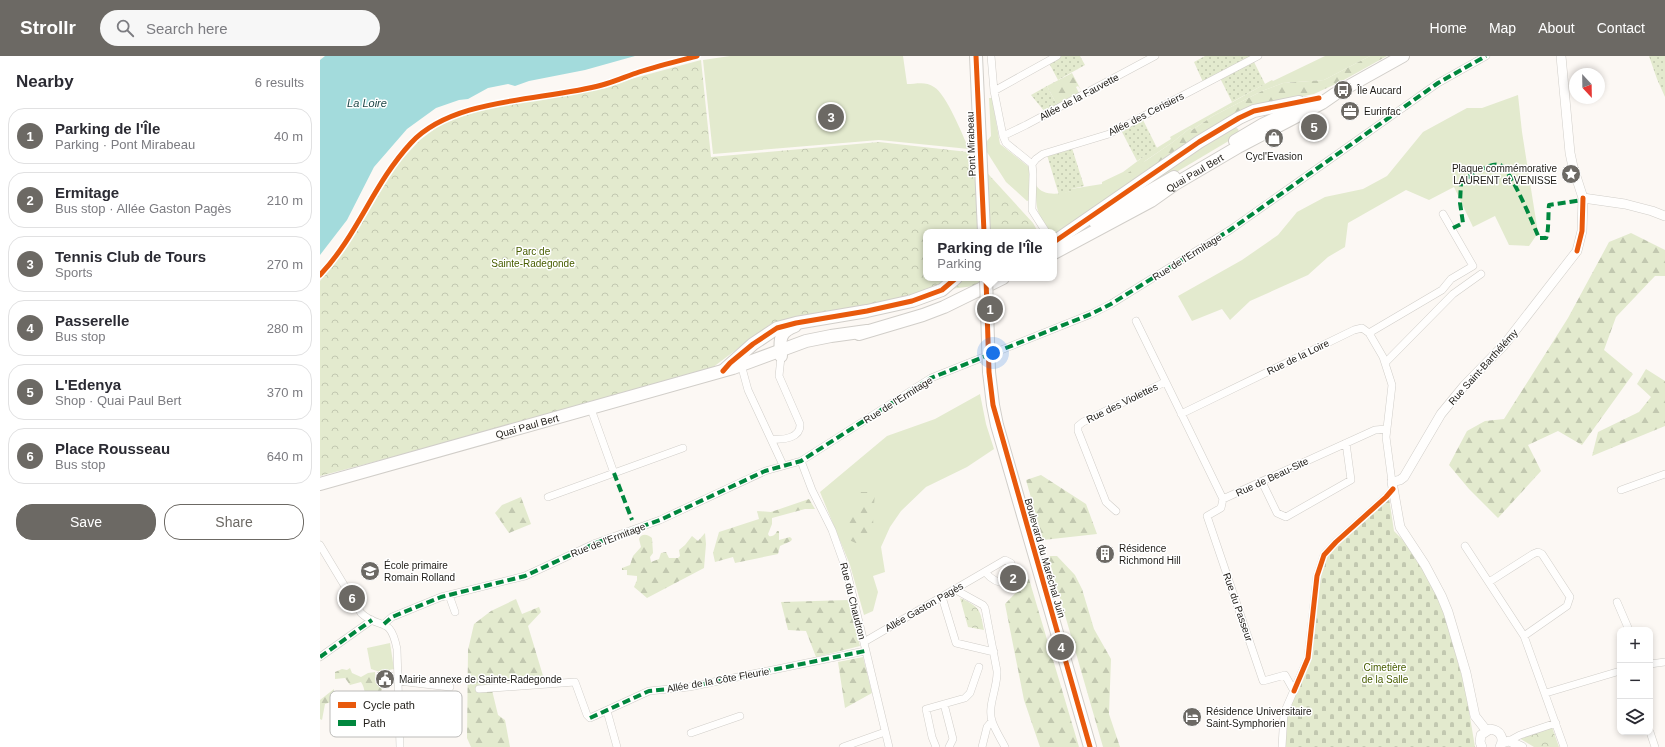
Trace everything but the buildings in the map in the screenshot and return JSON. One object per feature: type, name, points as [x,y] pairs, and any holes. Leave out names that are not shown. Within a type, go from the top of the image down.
[{"type":"main road","name":"Pont Mirabeau","points":[[976,56],[984,229]]},
{"type":"main road","name":"Quai Paul Bert","points":[[1057,247],[1151,201],[1175,184],[1238,147],[1322,103],[1335,94],[1403,56]]},
{"type":"main road","name":"Quai Paul Bert","points":[[1057,247],[1084,229],[1250,132],[1319,98],[1335,94]]},
{"type":"main road","points":[[1057,246],[1130,189],[1199,142],[1239,118],[1261,110],[1319,98]]},
{"type":"main road","points":[[1238,147],[1250,136],[1248,124],[1239,118]]},
{"type":"main road","points":[[979,229],[983,216]]},
{"type":"main road","points":[[983,216],[990,229]]},
{"type":"main road","points":[[733,369],[741,353],[769,332],[785,325],[867,311],[912,301],[942,290],[952,281]]},
{"type":"main road","name":"Boulevard du Maréchal Juin","points":[[986,281],[989,372],[997,425],[1090,747]]},
{"type":"main road","name":"Quai Paul Bert","points":[[320,484],[733,369],[781,353],[800,343],[831,336],[867,331],[923,315],[944,307],[997,281]]},
{"type":"main road","points":[[781,353],[781,339],[786,330],[819,319]]},
{"type":"street","points":[[991,56],[994,91],[1003,136],[1006,143],[1032,164],[1034,174],[1032,210],[1044,229]]},
{"type":"street","points":[[994,91],[1057,56]]},
{"type":"street","name":"Allée de la Fauvette","points":[[1003,136],[1155,56]]},
{"type":"street","name":"Allée des Cerisiers","points":[[1032,164],[1043,154],[1108,134],[1258,56]]},
{"type":"street","name":"Rue Saint-Barthélémy","points":[[1393,486],[1404,477],[1441,414],[1464,386],[1504,345],[1577,251],[1582,231],[1583,198],[1570,153],[1561,56]]},
{"type":"street","name":"Rue de l'Ermitage","points":[[384,624],[392,617],[449,595],[525,576],[596,543],[660,520],[765,471],[800,461],[931,378],[1111,304],[1230,230],[1438,83],[1483,57]]},
{"type":"street","points":[[1583,198],[1625,204],[1665,216]]},
{"type":"street","points":[[1443,214],[1473,266],[1450,278],[1442,290],[1369,333],[1385,363],[1392,385],[1386,437],[1400,527],[1425,565],[1441,595],[1448,612],[1466,672],[1475,716],[1486,730]]},
{"type":"street","points":[[1385,363],[1452,294],[1481,274]]},
{"type":"street","points":[[1136,321],[1181,414]]},
{"type":"street","name":"Rue de la Loire","points":[[1181,414],[1356,329],[1362,328],[1369,333]]},
{"type":"street","points":[[772,439],[782,440],[797,434],[800,429],[800,424],[779,376],[781,353]]},
{"type":"street","points":[[733,369],[748,390],[783,465]]},
{"type":"street","name":"Rue des Violettes","points":[[1116,511],[1106,502],[1078,432],[1078,426],[1082,422],[1165,382]]},
{"type":"street","points":[[591,409],[614,473]]},
{"type":"street","name":"Rue de Beau-Site","points":[[1181,414],[1223,499],[1375,430],[1386,429]]},
{"type":"street","points":[[1262,482],[1277,513],[1286,517],[1351,480],[1346,443]]},
{"type":"street","points":[[548,497],[683,448]]},
{"type":"street","name":"Rue du Chaudron","points":[[800,461],[812,490],[832,530],[847,572],[889,747]]},
{"type":"street","points":[[1622,490],[1665,474]]},
{"type":"street","points":[[1282,747],[1284,713],[1308,658],[1317,576],[1324,555],[1336,542],[1386,497],[1393,486]]},
{"type":"street","name":"Rue du Passeur","points":[[1223,499],[1221,508],[1207,516],[1263,681],[1286,675],[1294,692]]},
{"type":"street","points":[[320,545],[361,613],[391,629],[396,641],[398,691]]},
{"type":"street","points":[[1465,546],[1524,636],[1546,693],[1564,747]]},
{"type":"street","points":[[1489,582],[1538,552],[1542,554],[1570,597],[1570,601],[1567,606],[1524,636]]},
{"type":"street","name":"Allée Gaston Pagès","points":[[864,642],[985,572]]},
{"type":"street","points":[[954,589],[983,605],[985,608],[998,681],[991,713],[992,722],[1006,747]]},
{"type":"street","points":[[449,595],[455,612]]},
{"type":"street","points":[[942,597],[956,643],[994,652]]},
{"type":"street","points":[[1617,602],[1628,627]]},
{"type":"street","points":[[320,657],[372,620]]},
{"type":"street","name":"Allée de la Côte Fleurie","points":[[479,689],[574,682],[590,718],[649,691],[689,687],[865,650]]},
{"type":"street","points":[[1653,664],[1665,662]]},
{"type":"street","points":[[936,747],[932,737],[926,709],[965,698],[970,693],[979,667]]},
{"type":"street","points":[[1546,693],[1617,672]]},
{"type":"street","points":[[398,682],[450,686]]},
{"type":"street","points":[[944,704],[953,739],[950,747]]},
{"type":"street","points":[[607,711],[617,747]]},
{"type":"street","points":[[691,733],[740,716]]},
{"type":"street","points":[[982,747],[987,727],[992,722]]},
{"type":"street","points":[[1504,743],[1520,735],[1556,723]]},
{"type":"street","points":[[1486,730],[1497,730],[1502,736],[1504,743]]},
{"type":"street","points":[[1482,747],[1480,739],[1486,730]]},
{"type":"street","points":[[844,747],[885,732]]},
{"type":"street","points":[[1651,735],[1655,747]]},
{"type":"street","points":[[400,737],[400,747]]},
{"type":"street","points":[[1504,743],[1522,747]]},
{"type":"green space","points":[[730,56],[903,56],[907,84],[928,84],[939,91],[954,115],[969,149],[879,140],[713,154],[703,60]]},
{"type":"green space","points":[[1061,56],[1080,56],[1085,65],[1058,80],[1049,63]]},
{"type":"green space","points":[[1205,56],[1250,57],[1203,82],[1194,62]]},
{"type":"green space","points":[[1325,56],[1370,56],[1324,80],[1283,83],[1262,91],[1213,116],[1192,130],[1190,128],[1173,142],[1145,161],[1131,185],[1057,236],[1057,229],[1048,229],[1039,214],[1036,200],[1036,185],[1039,189],[1047,193],[1057,194],[1071,191],[1071,189],[1102,184],[1102,182],[1123,172],[1147,154],[1171,139],[1170,137],[1272,80],[1273,81]]},
{"type":"green space","points":[[1370,56],[1387,56],[1342,81],[1314,94],[1251,107],[1234,114],[1211,128],[1131,185],[1124,184],[1121,181],[1122,177],[1173,142],[1190,128],[1192,130],[1213,116],[1262,91],[1283,83],[1324,80]]},
{"type":"green space","points":[[1649,56],[1665,56],[1665,97],[1657,79]]},
{"type":"green space","name":"Parc de Sainte-Radegonde","points":[[701,60],[711,157],[879,142],[968,152],[1033,223],[1036,229],[923,229],[923,281],[984,281],[974,286],[927,292],[769,325],[712,368],[320,476],[320,281],[346,248],[390,172],[420,140],[444,122],[504,103],[546,99],[616,83]]},
{"type":"green space","points":[[1253,60],[1265,84],[1232,102],[1220,78]]},
{"type":"green space","points":[[1072,73],[1081,90],[1078,86],[1076,87],[1079,93],[1057,105],[1047,86]]},
{"type":"green space","points":[[1047,86],[1057,105],[1045,112],[1031,95]]},
{"type":"green space","points":[[1518,95],[1522,132],[1538,233],[1529,246],[1509,245],[1495,216],[1473,227],[1454,187],[1429,200],[1406,190],[1348,223],[1345,247],[1328,257],[1308,275],[1250,301],[1230,320],[1222,309],[1192,321],[1178,296],[1242,260],[1278,235],[1297,212],[1325,197],[1363,189],[1387,176],[1423,132],[1467,108],[1482,108]]},
{"type":"green space","points":[[989,98],[992,98],[1000,144],[1029,167],[1030,200],[1027,201],[1006,182],[983,146],[991,136]]},
{"type":"green space","points":[[1142,118],[1157,148],[1137,161],[1121,130]]},
{"type":"green space","points":[[1235,127],[1239,132],[1237,136],[1153,186],[1136,190],[1202,145]]},
{"type":"green space","points":[[1072,148],[1084,186],[1071,189],[1071,191],[1059,195],[1047,155]]},
{"type":"green space","points":[[1631,233],[1665,250],[1665,276],[1655,276],[1616,317],[1604,350],[1633,374],[1582,445],[1558,431],[1528,445],[1541,471],[1498,518],[1469,489],[1449,465],[1467,431],[1485,421],[1504,419],[1568,318],[1609,242]]},
{"type":"green space","points":[[1646,369],[1665,381],[1665,426],[1592,456],[1598,432],[1639,412],[1651,397],[1637,384]]},
{"type":"green space","points":[[980,394],[986,424],[994,449],[967,467],[926,487],[901,511],[890,527],[881,547],[885,572],[873,576],[878,592],[873,611],[864,615],[850,565],[820,492],[887,436],[935,419]]},
{"type":"green space","points":[[1041,475],[1086,504],[1097,534],[1043,540],[1026,480]]},
{"type":"green space","points":[[856,492],[875,492],[873,519],[874,531],[869,549],[849,540],[843,522],[861,506]]},
{"type":"green space","points":[[521,497],[531,524],[509,533],[495,513],[502,505]]},
{"type":"green space","name":"Cimetière de la Salle","points":[[1389,498],[1394,531],[1406,543],[1433,587],[1445,616],[1465,687],[1475,747],[1285,747],[1287,714],[1311,659],[1318,583],[1326,558],[1340,542]]},
{"type":"green space","points":[[809,499],[815,509],[805,509],[772,518],[772,524],[768,534],[769,536],[773,536],[777,531],[779,531],[779,540],[790,537],[792,539],[791,541],[780,546],[778,554],[735,563],[733,557],[715,562],[713,553],[719,532],[759,519],[757,511],[771,512]]},
{"type":"green space","points":[[705,533],[706,544],[704,568],[647,598],[634,587],[637,576],[627,575],[627,570],[622,570],[622,568],[630,565],[633,556],[641,547],[639,539],[643,535],[647,535],[652,538],[653,553],[650,557],[651,562],[659,559],[661,553],[666,552],[669,558],[678,558],[680,556],[679,550],[692,536],[698,541]]},
{"type":"green space","points":[[1048,556],[1057,556],[1075,575],[1082,589],[1094,629],[1111,659],[1109,714],[1120,747],[1103,747]]},
{"type":"green space","points":[[1029,579],[1079,747],[1040,747],[1024,700],[1005,604]]},
{"type":"green space","points":[[960,598],[972,604],[978,610],[984,630],[968,627]]},
{"type":"green space","points":[[516,599],[522,614],[539,607],[541,612],[528,626],[544,679],[491,686],[498,715],[505,720],[510,747],[471,747],[467,738],[468,650],[474,624],[491,611]]},
{"type":"green space","points":[[849,600],[860,646],[816,657],[806,631],[788,630],[781,602]]},
{"type":"green space","points":[[390,643],[394,669],[380,672],[371,669],[367,648]]},
{"type":"green space","points":[[863,657],[872,693],[845,708],[838,662]]},
{"type":"green space","points":[[350,668],[352,673],[361,677],[368,673],[375,672],[376,684],[381,685],[382,690],[365,691],[361,682],[350,685],[345,678],[335,679],[335,672],[342,669],[347,670]]},
{"type":"green space","points":[[330,692],[330,702],[325,704],[322,720],[320,719],[320,700]]},
{"type":"green space","points":[[1552,727],[1559,747],[1534,747],[1519,738]]},
{"type":"water","name":"La Loire","points":[[325,56],[635,56],[585,70],[529,81],[515,86],[508,84],[488,88],[468,99],[459,100],[436,108],[407,129],[374,167],[347,220],[320,255],[320,60]]},
{"type":"marked path","points":[[384,624],[392,617],[441,597],[525,576],[596,543],[660,520],[765,471],[801,461],[931,378],[1091,314],[1111,304],[1230,230],[1438,83],[1486,56]]},
{"type":"marked path","points":[[1453,228],[1463,223],[1460,203],[1461,183],[1474,173],[1491,166],[1500,165],[1510,176],[1539,238],[1546,238],[1547,235],[1549,205],[1583,200]]},
{"type":"marked path","points":[[614,473],[632,520]]},
{"type":"marked path","points":[[320,657],[372,620]]},
{"type":"marked path","points":[[590,718],[649,691],[689,687],[865,651]]},
{"type":"cycle path","points":[[320,275],[345,243],[386,175],[411,143],[429,128],[450,117],[475,109],[500,103],[602,85],[646,70],[697,56]]},
{"type":"cycle path","points":[[976,56],[984,229]]},
{"type":"cycle path","points":[[1057,240],[1199,142],[1239,118],[1254,111],[1319,98]]},
{"type":"cycle path","points":[[1577,251],[1582,231],[1583,198]]},
{"type":"cycle path","points":[[723,371],[730,363],[753,344],[777,328],[912,301],[942,290],[952,281]]},
{"type":"cycle path","points":[[986,281],[989,372],[993,405],[1090,747]]},
{"type":"cycle path","points":[[1294,691],[1308,658],[1317,576],[1324,555],[1393,489]]},
{"type":"place","name":"Île Aucard","points":[[1343,90]]},
{"type":"place","name":"Eurinfac","points":[[1350,111]]},
{"type":"place","name":"Tennis Club de Tours","points":[[831,117]]},
{"type":"place","name":"L'Edenya","points":[[1314,127]]},
{"type":"place","name":"Cycl'Evasion","points":[[1274,138]]},
{"type":"place","name":"Plaque commémorative LAURENT et VENISSE","points":[[1571,174]]},
{"type":"place","name":"Parking de l'Île","points":[[990,309]]},
{"type":"place","name":"Résidence Richmond Hill","points":[[1105,554]]},
{"type":"place","name":"École primaire Romain Rolland","points":[[370,571]]},
{"type":"place","name":"Ermitage","points":[[1013,578]]},
{"type":"place","name":"Place Rousseau","points":[[352,598]]},
{"type":"place","name":"Passerelle","points":[[1061,647]]},
{"type":"place","name":"Mairie annexe de Sainte-Radegonde","points":[[385,679]]},
{"type":"place","name":"Résidence Universitaire Saint-Symphorien","points":[[1192,717]]}]
